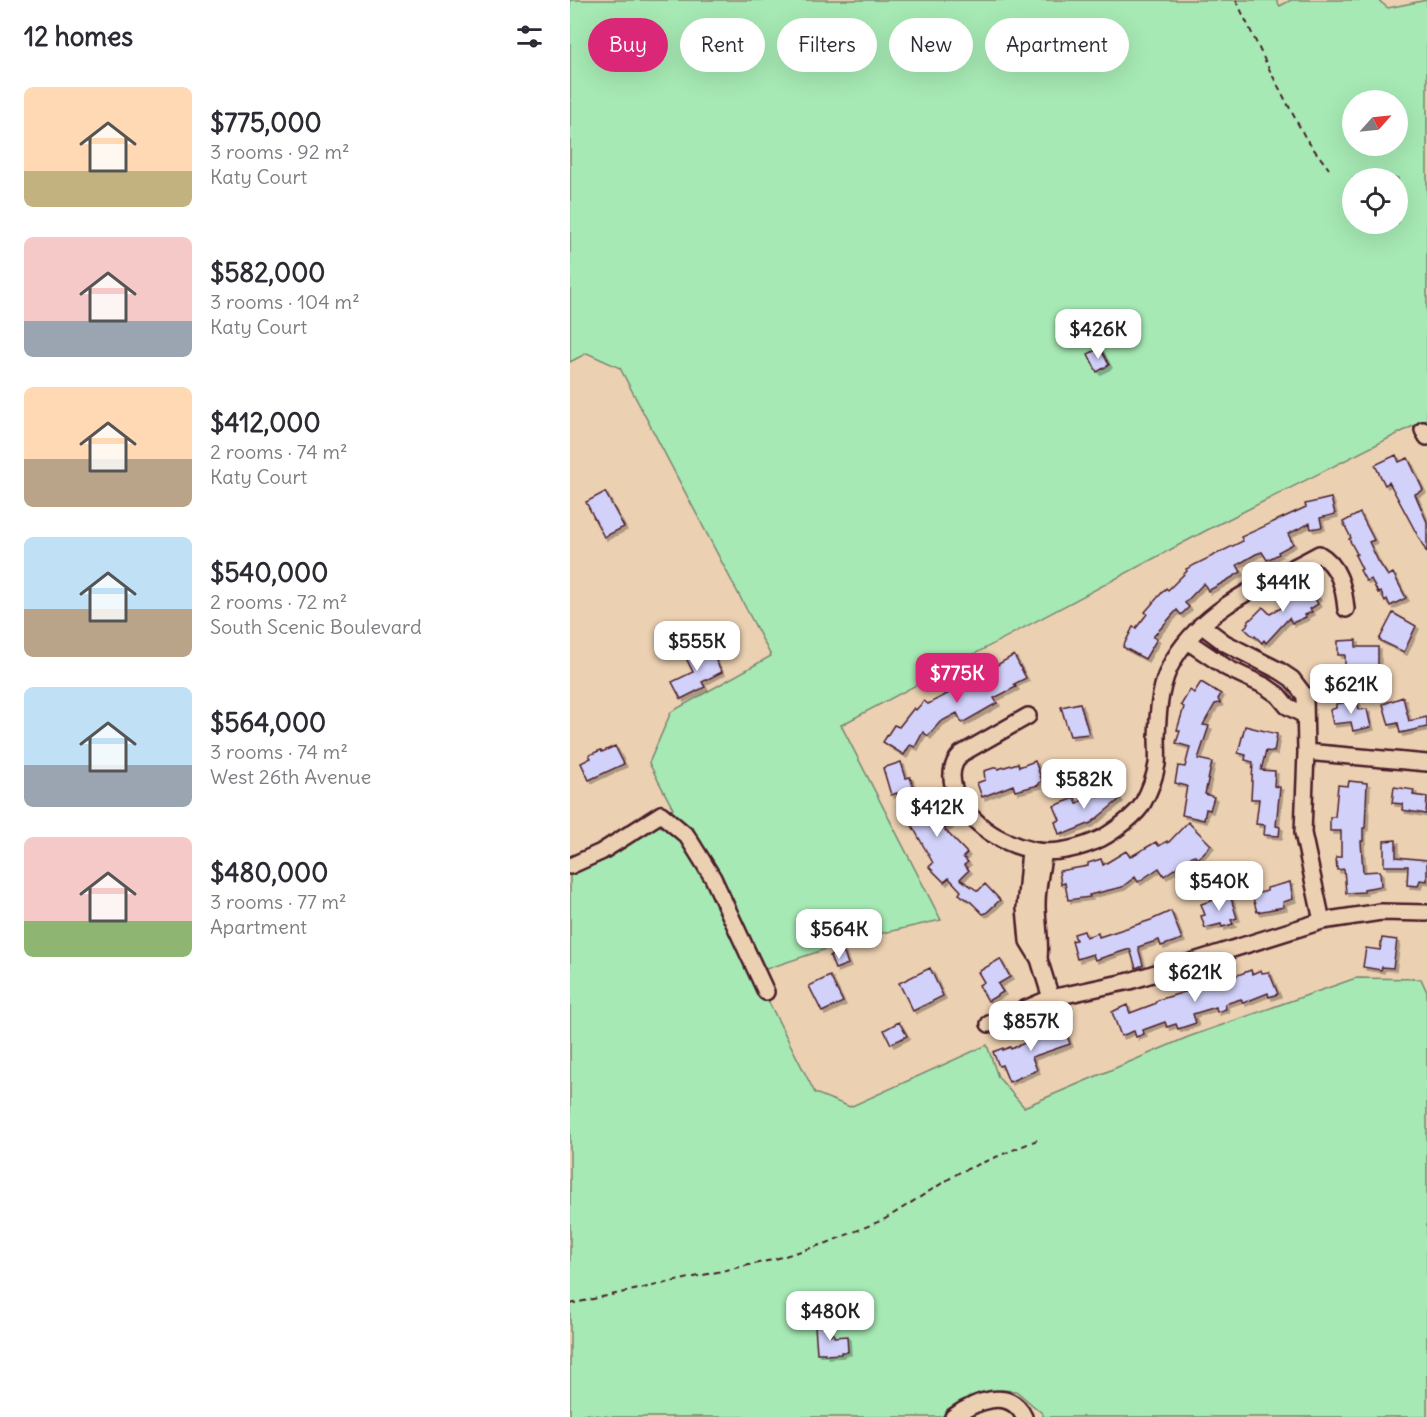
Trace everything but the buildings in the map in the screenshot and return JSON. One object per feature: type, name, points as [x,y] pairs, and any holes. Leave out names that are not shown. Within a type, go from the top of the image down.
[{"type":"street","points":[[1028,716],[961,754],[954,761],[951,776],[954,790],[963,806],[979,824],[1000,838],[1037,851],[1075,848],[1102,838],[1142,805],[1157,764],[1158,710],[1165,678],[1174,658],[1201,625],[1227,603],[1319,554],[1333,565],[1340,579],[1346,609]]},
{"type":"street","points":[[1201,625],[1225,643],[1270,664],[1292,680],[1305,696],[1304,833],[1322,921]]},
{"type":"street","points":[[1187,641],[1227,668],[1265,686],[1278,695],[1287,706],[1304,716]]},
{"type":"street","points":[[1306,752],[1427,763]]},
{"type":"street","points":[[570,866],[601,852],[660,814],[687,836],[713,878],[766,992]]},
{"type":"street","points":[[1037,851],[1025,908],[1028,941],[1039,959],[1051,998]]},
{"type":"street","points":[[989,1024],[1051,998],[1130,981],[1322,921],[1381,912],[1427,913]]},
{"type":"street","points":[[953,1417],[976,1404],[990,1399],[1000,1399],[1014,1404],[1024,1417]]},
{"type":"path","points":[[1236,0],[1306,139],[1329,169]]},
{"type":"path","points":[[570,1304],[772,1260],[827,1243],[885,1220],[960,1172],[1037,1140]]},
{"type":"green space","points":[[570,0],[1276,0],[1280,6],[1291,0],[1378,0],[1388,8],[1427,0],[1427,419],[1209,529],[841,725],[941,920],[856,939],[754,973],[815,1093],[850,1107],[987,1045],[998,1077],[1024,1107],[1188,1037],[1356,978],[1421,979],[1427,992],[1427,1417],[1043,1417],[1043,1414],[1016,1391],[1001,1390],[940,1417],[612,1417],[586,1414],[570,1417],[570,865],[673,809],[649,763],[671,712],[771,656],[620,368],[587,353],[570,362]]}]
